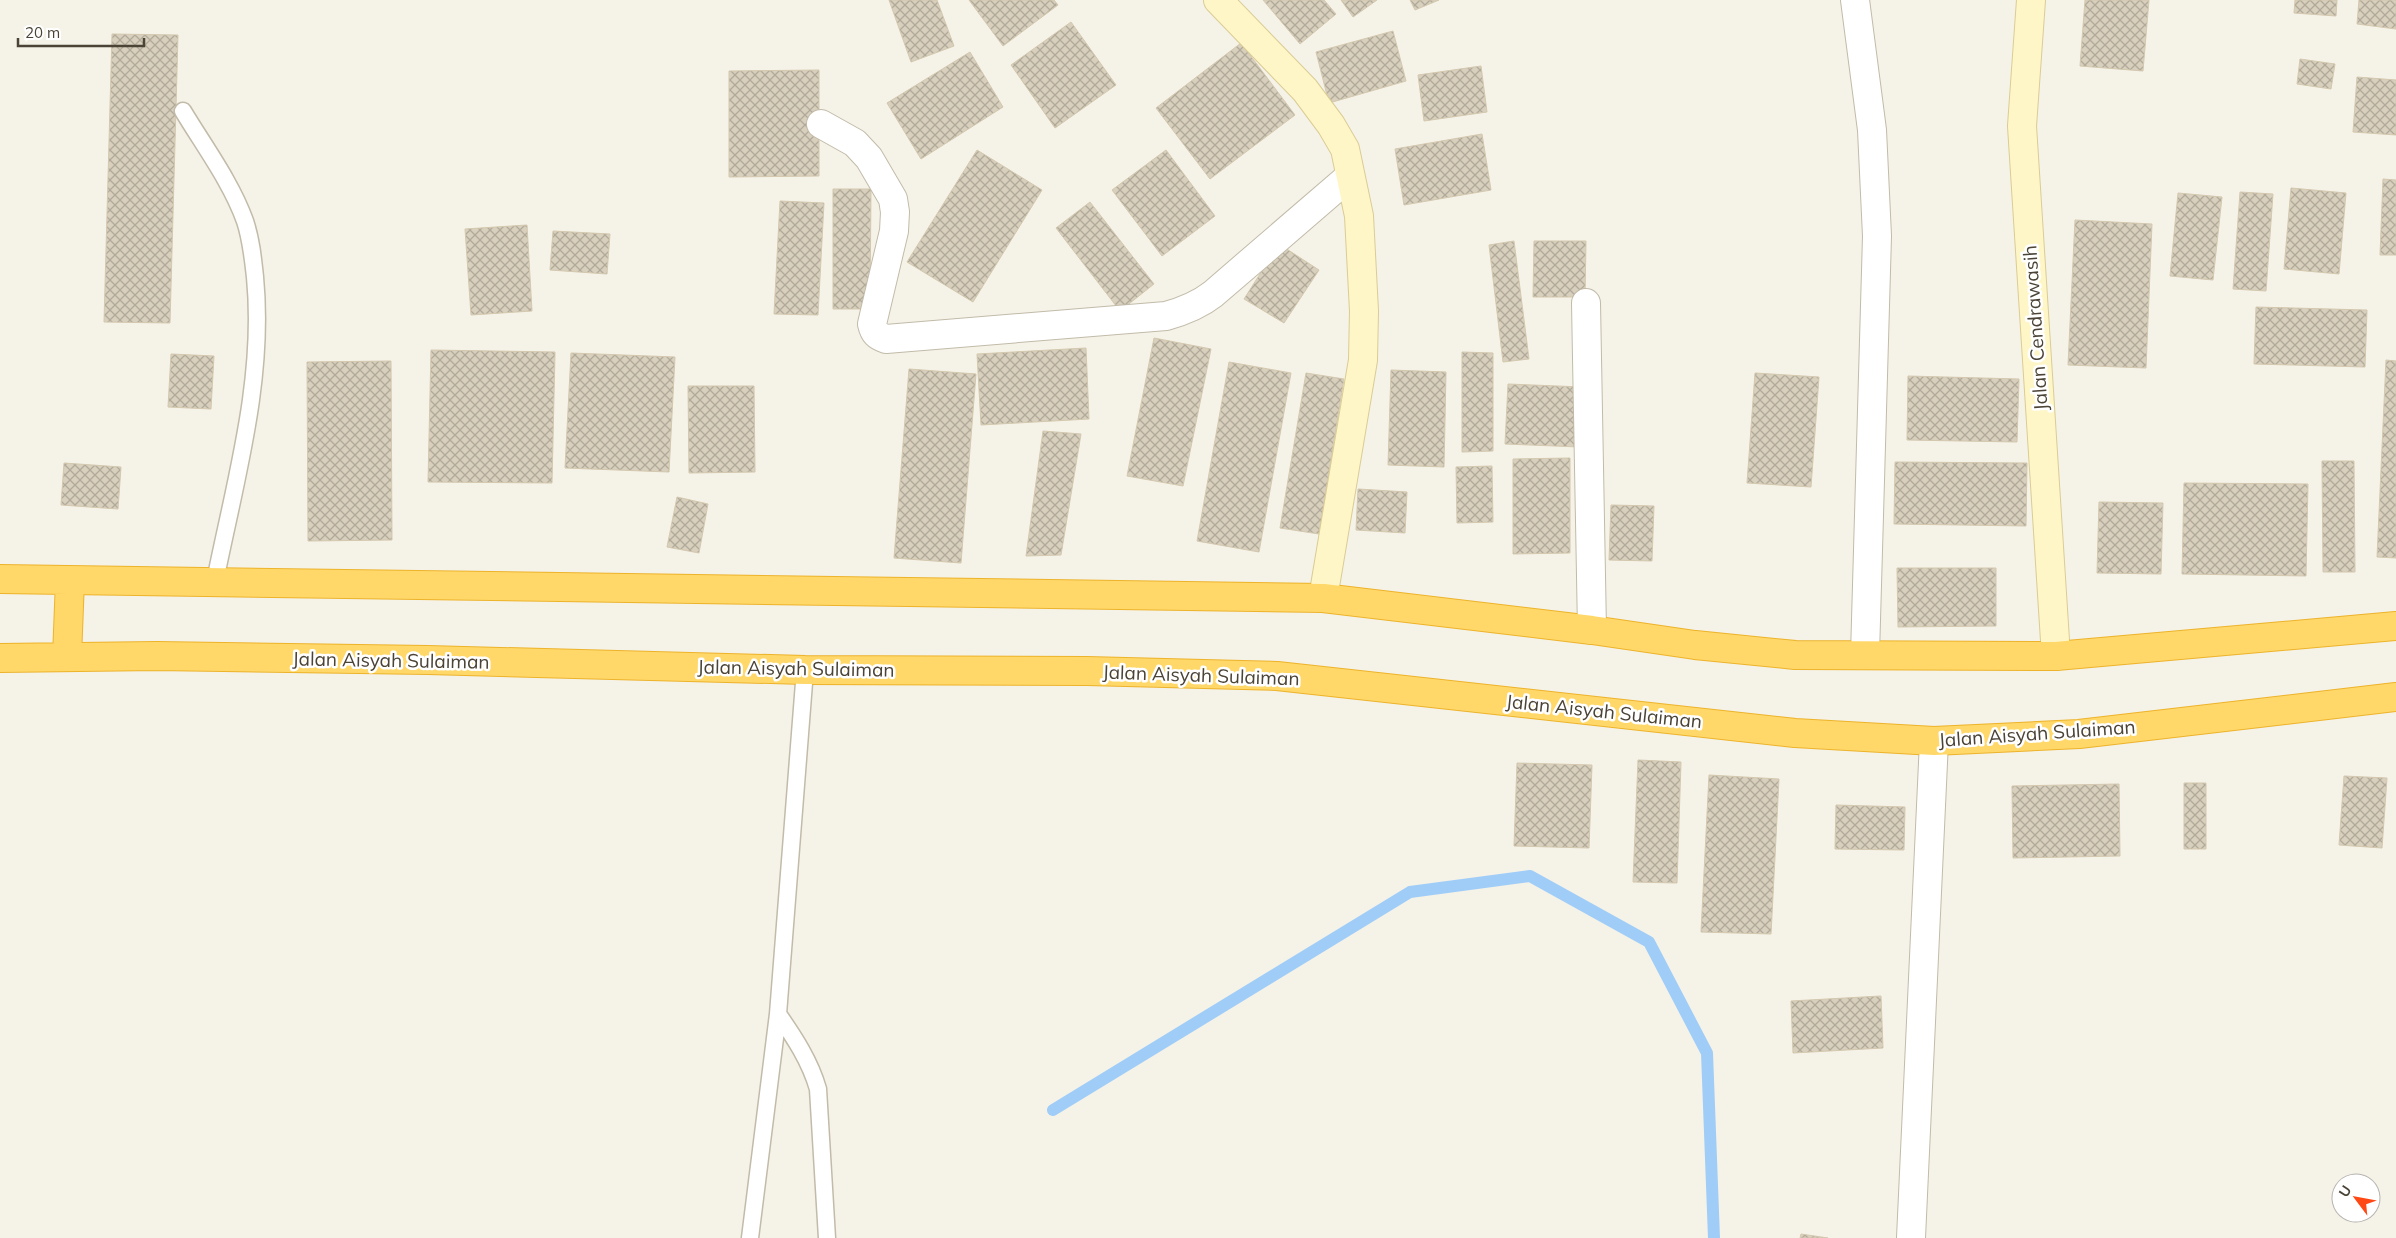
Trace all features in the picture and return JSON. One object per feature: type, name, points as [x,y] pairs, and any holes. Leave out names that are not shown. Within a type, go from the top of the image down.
[{"type":"highway","points":[[0,579],[1323,598],[1592,630],[1694,645],[1796,655],[2056,656],[2396,626]]},
{"type":"highway","points":[[68,657],[70,580]]},
{"type":"highway","name":"Jalan Aisyah Sulaiman","points":[[0,658],[428,660],[805,670],[1087,671],[1277,676],[1795,732],[1934,741],[2079,734],[2396,698]]},
{"type":"street","points":[[1218,0],[1317,104],[1345,149],[1358,216],[1364,311],[1363,360],[1323,598]]},
{"type":"street","points":[[1855,0],[1872,130],[1877,236],[1865,655]]},
{"type":"street","name":"Jalan Cendrawasih","points":[[2031,0],[2022,126],[2056,656]]},
{"type":"street","points":[[821,124],[855,143],[869,158],[893,199],[895,212],[894,231],[872,324],[874,332],[886,339],[1156,317],[1179,312],[1205,300],[1350,176]]},
{"type":"street","points":[[1586,303],[1592,630]]},
{"type":"street","points":[[1911,1238],[1934,741]]},
{"type":"lane","points":[[184,111],[225,181],[244,221],[253,255],[257,302],[257,354],[251,400],[215,581]]},
{"type":"lane","points":[[750,1238],[778,1014],[805,670]]},
{"type":"lane","points":[[778,1014],[803,1054],[818,1089],[827,1238]]},
{"type":"building","points":[[889,0],[937,0],[954,46],[911,62]]},
{"type":"building","points":[[969,0],[1054,0],[1058,5],[1003,46]]},
{"type":"building","points":[[1263,0],[1324,0],[1336,14],[1300,44]]},
{"type":"building","points":[[1341,0],[1377,0],[1353,17]]},
{"type":"building","points":[[1410,0],[1439,0],[1415,10]]},
{"type":"building","points":[[2085,0],[2149,0],[2143,71],[2080,66]]},
{"type":"building","points":[[2295,0],[2337,0],[2336,16],[2294,13]]},
{"type":"building","points":[[2359,0],[2396,0],[2396,29],[2357,24]]},
{"type":"building","points":[[1071,22],[1116,85],[1055,128],[1011,65]]},
{"type":"building","points":[[1393,31],[1406,81],[1329,103],[1316,52]]},
{"type":"building","points":[[112,34],[178,35],[170,323],[104,322]]},
{"type":"building","points":[[1241,43],[1295,115],[1210,179],[1156,108]]},
{"type":"building","points":[[970,52],[1003,107],[921,159],[887,103]]},
{"type":"building","points":[[2300,59],[2335,64],[2331,89],[2297,84]]},
{"type":"building","points":[[1481,66],[1487,112],[1424,121],[1418,75]]},
{"type":"building","points":[[819,70],[819,176],[729,177],[729,71]]},
{"type":"building","points":[[2357,77],[2396,80],[2396,135],[2353,132]]},
{"type":"building","points":[[1482,134],[1491,190],[1404,205],[1395,149]]},
{"type":"building","points":[[977,150],[1042,190],[973,302],[907,262]]},
{"type":"building","points":[[1166,150],[1215,216],[1162,256],[1112,190]]},
{"type":"building","points":[[2383,179],[2396,180],[2396,255],[2380,255]]},
{"type":"building","points":[[2291,188],[2346,193],[2339,274],[2284,269]]},
{"type":"building","points":[[833,189],[871,189],[870,309],[833,309]]},
{"type":"building","points":[[2240,192],[2273,194],[2266,291],[2233,289]]},
{"type":"building","points":[[2178,193],[2222,197],[2213,280],[2170,276]]},
{"type":"building","points":[[780,201],[824,203],[818,315],[774,314]]},
{"type":"building","points":[[1090,202],[1154,284],[1120,311],[1056,228]]},
{"type":"building","points":[[2075,220],[2152,224],[2146,368],[2068,365]]},
{"type":"building","points":[[527,225],[532,311],[471,315],[465,229]]},
{"type":"building","points":[[553,231],[610,234],[607,274],[550,270]]},
{"type":"building","points":[[1514,241],[1529,359],[1503,362],[1489,245]]},
{"type":"building","points":[[1534,241],[1586,241],[1585,297],[1533,297]]},
{"type":"building","points":[[1279,244],[1319,270],[1284,323],[1244,299]]},
{"type":"building","points":[[2256,307],[2367,310],[2365,367],[2254,364]]},
{"type":"building","points":[[1154,338],[1211,349],[1183,486],[1127,476]]},
{"type":"building","points":[[1086,348],[1089,419],[981,425],[977,354]]},
{"type":"building","points":[[431,350],[555,352],[552,483],[428,482]]},
{"type":"building","points":[[1462,352],[1493,353],[1493,451],[1462,452]]},
{"type":"building","points":[[571,353],[675,357],[669,472],[565,468]]},
{"type":"building","points":[[171,354],[214,356],[211,409],[168,407]]},
{"type":"building","points":[[2386,360],[2396,361],[2396,558],[2377,557]]},
{"type":"building","points":[[391,361],[392,540],[308,541],[307,362]]},
{"type":"building","points":[[1229,362],[1291,373],[1259,552],[1197,541]]},
{"type":"building","points":[[909,369],[976,374],[961,563],[894,558]]},
{"type":"building","points":[[1391,370],[1446,372],[1444,467],[1388,465]]},
{"type":"building","points":[[1306,373],[1344,379],[1319,534],[1280,528]]},
{"type":"building","points":[[1755,373],[1819,377],[1811,487],[1747,483]]},
{"type":"building","points":[[1908,376],[2019,379],[2017,442],[1907,440]]},
{"type":"building","points":[[1508,384],[1582,387],[1579,447],[1505,444]]},
{"type":"building","points":[[688,386],[754,386],[755,472],[689,473]]},
{"type":"building","points":[[1043,431],[1081,434],[1061,555],[1026,556]]},
{"type":"building","points":[[1570,458],[1570,553],[1513,554],[1513,459]]},
{"type":"building","points":[[2322,461],[2354,461],[2355,572],[2323,572]]},
{"type":"building","points":[[1895,462],[2027,463],[2026,526],[1894,524]]},
{"type":"building","points":[[64,463],[121,467],[118,509],[61,505]]},
{"type":"building","points":[[1492,466],[1493,522],[1457,523],[1456,467]]},
{"type":"building","points":[[2184,483],[2308,484],[2306,576],[2182,574]]},
{"type":"building","points":[[1358,489],[1407,492],[1405,533],[1356,530]]},
{"type":"building","points":[[677,497],[708,504],[699,553],[667,547]]},
{"type":"building","points":[[2099,502],[2163,503],[2161,574],[2097,573]]},
{"type":"building","points":[[1611,505],[1654,506],[1652,561],[1609,560]]},
{"type":"building","points":[[1897,568],[1996,568],[1996,626],[1898,627]]},
{"type":"building","points":[[1638,760],[1681,762],[1677,883],[1633,882]]},
{"type":"building","points":[[1517,763],[1592,765],[1589,848],[1514,846]]},
{"type":"building","points":[[1709,775],[1779,779],[1771,934],[1701,932]]},
{"type":"building","points":[[2344,776],[2387,778],[2382,848],[2339,845]]},
{"type":"building","points":[[2184,783],[2206,783],[2206,849],[2184,849]]},
{"type":"building","points":[[2119,784],[2120,856],[2013,858],[2012,786]]},
{"type":"building","points":[[1836,805],[1905,807],[1904,850],[1835,849]]},
{"type":"building","points":[[1881,996],[1883,1048],[1793,1053],[1791,1001]]},
{"type":"building","points":[[1801,1234],[1828,1238],[1800,1238]]},
{"type":"waterway","points":[[1053,1110],[1410,892],[1530,876],[1649,942],[1707,1053],[1714,1238]]}]
